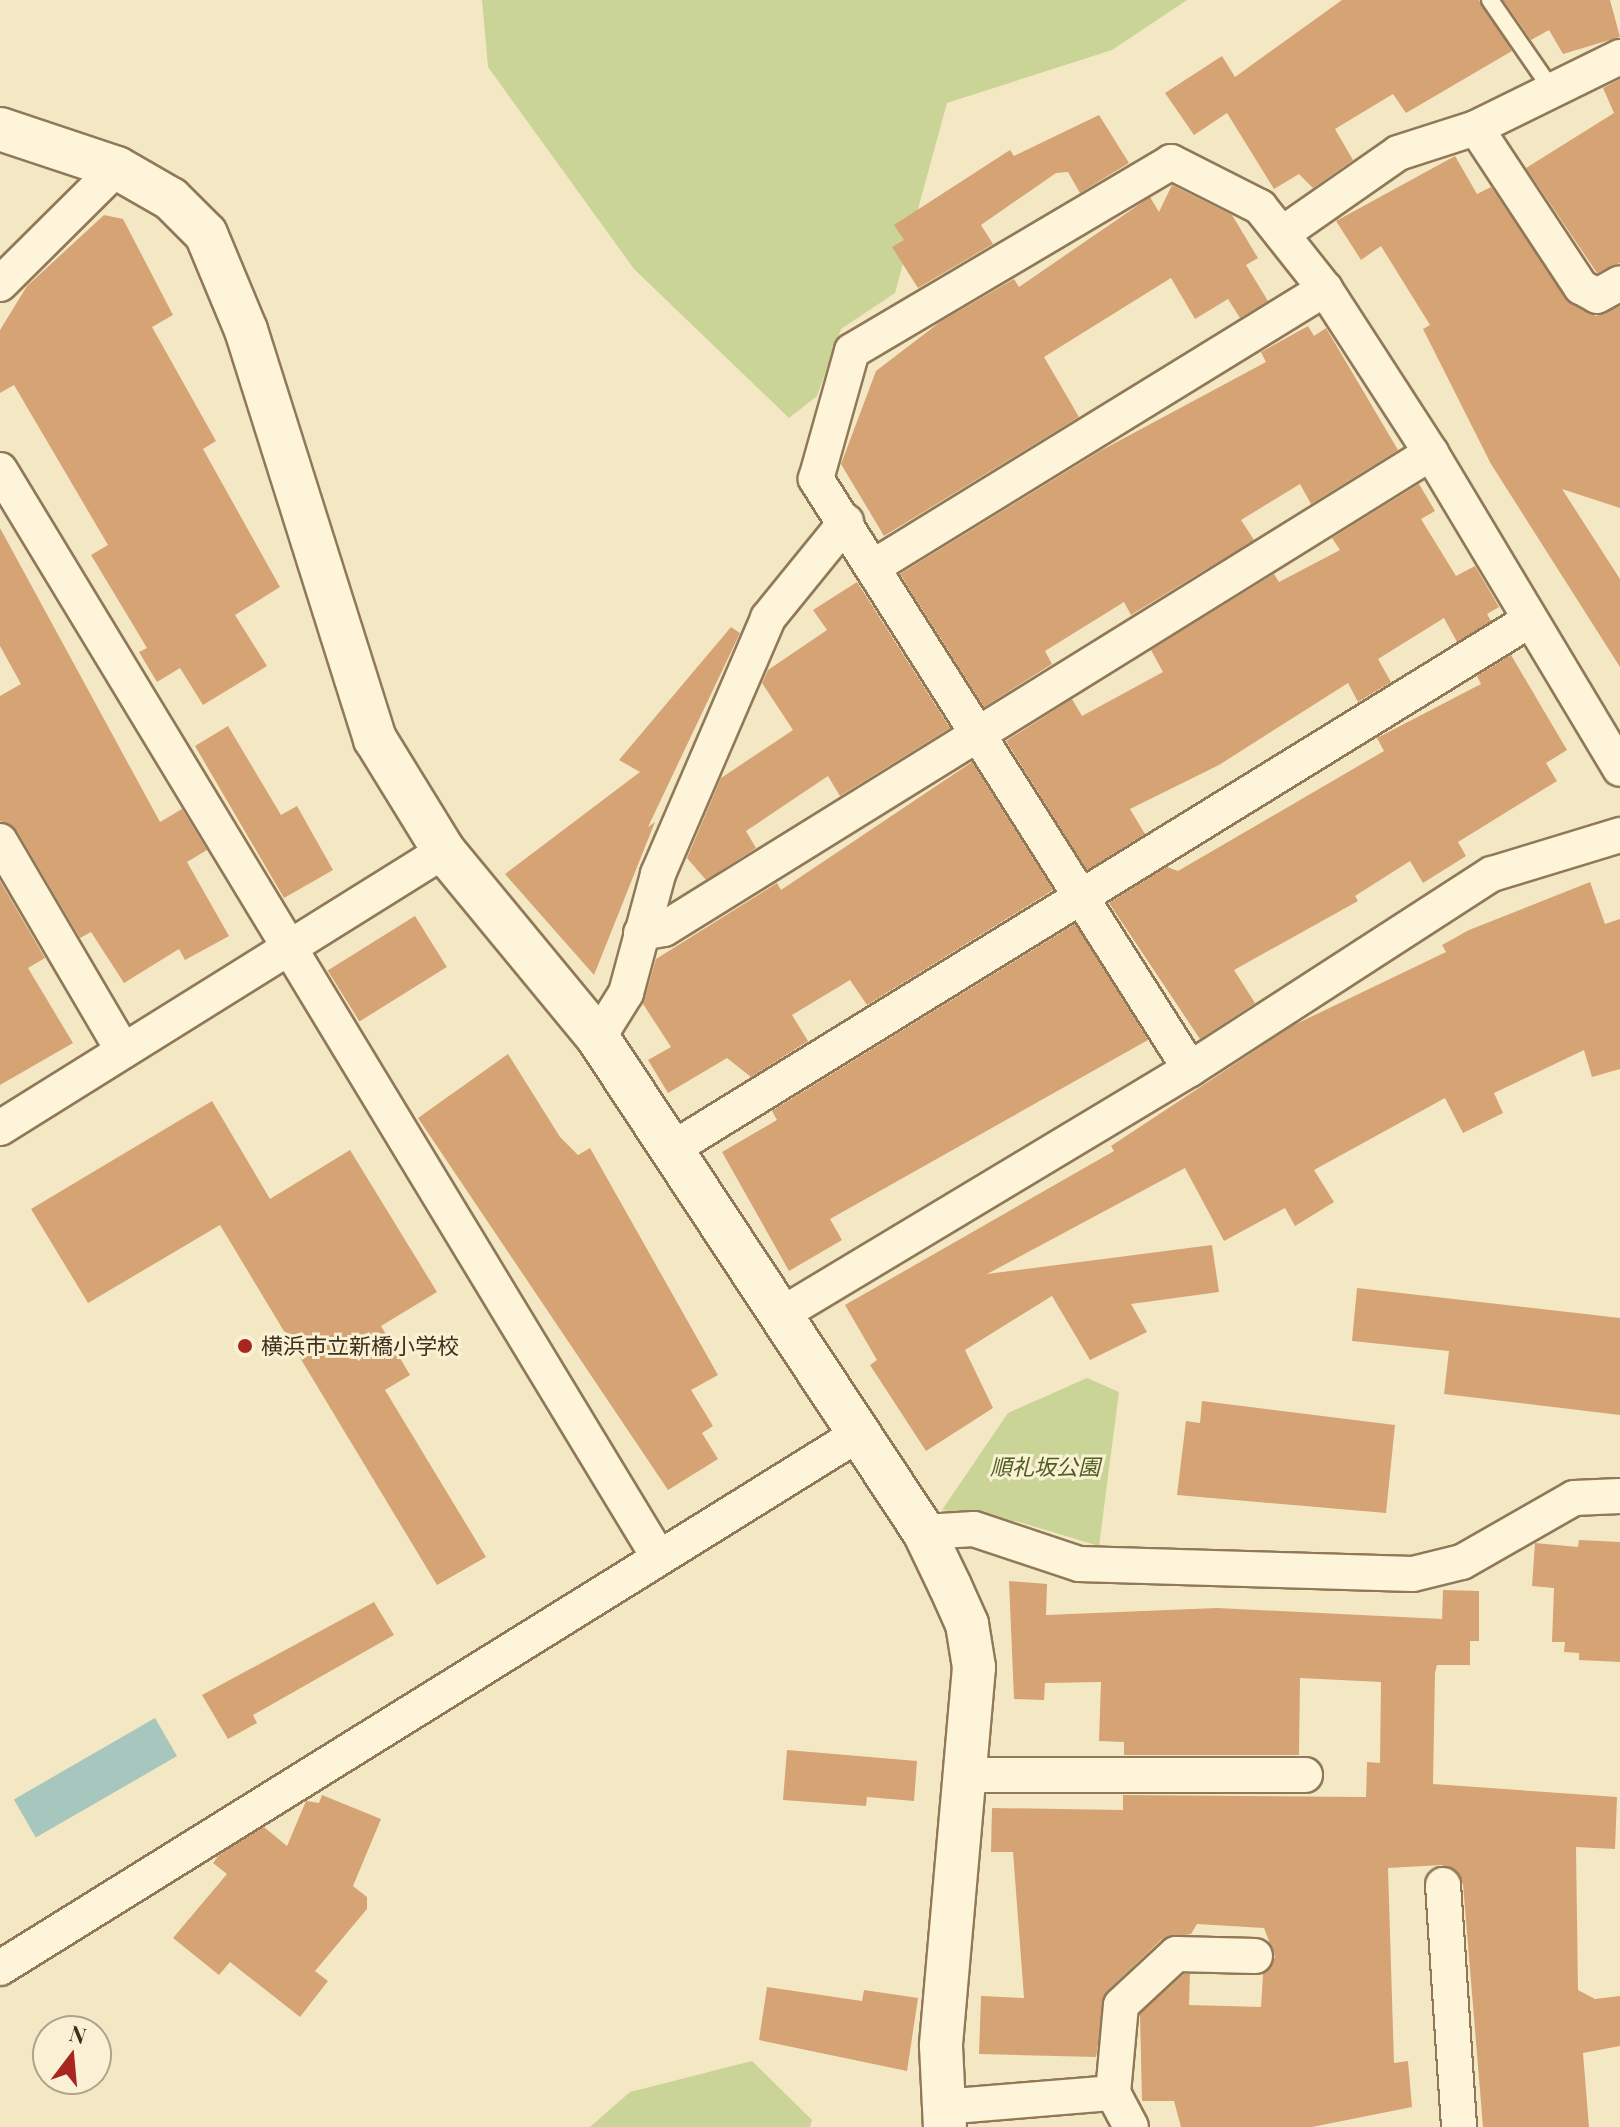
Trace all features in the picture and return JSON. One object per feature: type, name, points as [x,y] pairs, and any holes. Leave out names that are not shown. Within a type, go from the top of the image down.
[{"type":"street","points":[[1282,234],[1398,153],[1476,128],[1620,57]]},
{"type":"street","points":[[1476,128],[1581,287],[1597,296],[1620,283]]},
{"type":"street","points":[[0,129],[117,168],[171,199],[206,234],[246,330],[375,739],[444,851],[598,1038],[782,1314],[857,1435],[924,1532],[967,1624],[974,1667],[943,2117],[1113,2093]]},
{"type":"street","points":[[1190,1069],[816,479],[852,351],[1171,162],[1260,207],[1325,289],[1431,453],[1620,769]]},
{"type":"street","points":[[0,284],[117,168]]},
{"type":"street","points":[[873,567],[1325,289]]},
{"type":"street","points":[[641,933],[664,929],[1431,453]]},
{"type":"street","points":[[0,470],[658,1556]]},
{"type":"street","points":[[598,1038],[626,993],[658,874],[768,618],[846,522]]},
{"type":"street","points":[[672,1149],[1083,900],[1530,620]]},
{"type":"street","points":[[782,1314],[1190,1069],[1492,874],[1620,835]]},
{"type":"street","points":[[0,841],[123,1051]]},
{"type":"street","points":[[0,1128],[444,851]]},
{"type":"street","points":[[3,1960],[857,1435]]},
{"type":"street","points":[[924,1532],[974,1529],[1079,1564],[1413,1574],[1462,1562],[1574,1498],[1620,1496]]},
{"type":"street","points":[[967,1775],[1305,1775]]},
{"type":"street","points":[[1443,1885],[1459,2127]]},
{"type":"street","points":[[1131,2127],[1113,2093],[1121,2005],[1176,1954],[1255,1956]]},
{"type":"lane","points":[[1490,0],[1552,90]]},
{"type":"green space","points":[[482,0],[1187,0],[1112,50],[947,103],[895,293],[841,329],[817,396],[789,418],[634,269],[488,67]]},
{"type":"green space","name":"順礼坂公園","points":[[1087,1378],[1119,1392],[1099,1546],[1019,1522],[942,1510],[1008,1413]]},
{"type":"green space","points":[[752,2061],[812,2120],[810,2127],[590,2127],[630,2092]]},
{"type":"water","points":[[155,1718],[177,1756],[36,1838],[14,1800]]},
{"type":"building","points":[[1342,0],[1479,0],[1512,51],[1406,113],[1393,94],[1335,129],[1353,160],[1313,188],[1299,174],[1274,189],[1227,113],[1194,135],[1165,93],[1222,56],[1235,77]]},
{"type":"building","points":[[1503,0],[1610,0],[1620,37],[1563,54],[1549,30],[1531,40]]},
{"type":"building","points":[[1620,79],[1620,263],[1597,273],[1526,168],[1614,113],[1603,88]]},
{"type":"building","points":[[1099,115],[1129,163],[1080,193],[1068,172],[1056,173],[981,225],[993,244],[918,288],[892,247],[904,240],[894,225],[1010,150],[1014,156]]},
{"type":"building","points":[[1455,156],[1477,194],[1491,187],[1571,304],[1596,316],[1620,306],[1620,508],[1562,489],[1620,579],[1620,667],[1491,464],[1423,329],[1430,325],[1381,246],[1361,260],[1336,221]]},
{"type":"building","points":[[1172,185],[1232,215],[1258,258],[1246,265],[1268,301],[1240,318],[1228,299],[1195,319],[1171,278],[1044,357],[1079,417],[884,536],[841,464],[876,371],[940,322],[1014,279],[1019,287],[1150,197],[1159,212]]},
{"type":"building","points":[[104,215],[123,219],[173,315],[152,327],[216,441],[203,449],[280,587],[235,615],[267,666],[203,705],[180,668],[157,682],[139,652],[147,648],[91,555],[108,545],[14,385],[0,393],[0,330],[27,286]]},
{"type":"building","points":[[1308,326],[1314,336],[1326,328],[1398,450],[1311,504],[1300,484],[1241,520],[1254,540],[1131,615],[1124,602],[1045,651],[1052,664],[984,707],[900,574],[1100,451],[1266,362],[1261,352]]},
{"type":"building","points":[[1419,484],[1435,511],[1421,519],[1456,576],[1475,566],[1499,607],[1487,614],[1491,621],[1457,642],[1444,618],[1378,659],[1391,682],[1358,702],[1348,683],[1219,765],[1130,809],[1145,834],[1087,870],[1006,741],[1072,699],[1082,716],[1163,672],[1151,650],[1274,574],[1279,582],[1340,550],[1332,538]]},
{"type":"building","points":[[0,528],[160,822],[182,809],[207,850],[187,862],[229,936],[185,960],[179,949],[124,983],[91,932],[80,938],[17,831],[0,821],[0,696],[21,684],[0,646]]},
{"type":"building","points":[[857,582],[950,728],[840,796],[828,776],[746,831],[756,848],[706,880],[687,858],[721,778],[793,730],[762,683],[768,670],[827,630],[813,610]]},
{"type":"building","points":[[731,627],[740,633],[648,827],[655,822],[594,975],[505,874],[640,772],[619,760]]},
{"type":"building","points":[[1511,655],[1567,750],[1546,763],[1557,781],[1458,842],[1466,856],[1423,883],[1410,861],[1355,896],[1358,901],[1234,970],[1255,1003],[1200,1039],[1109,903],[1167,867],[1178,871],[1384,751],[1377,738],[1481,684],[1477,676]]},
{"type":"building","points":[[228,726],[281,815],[297,806],[333,870],[284,898],[195,746]]},
{"type":"building","points":[[972,762],[1053,890],[867,1005],[850,980],[792,1015],[808,1041],[751,1077],[727,1058],[668,1093],[648,1060],[671,1047],[643,1004],[656,959],[777,883],[781,890]]},
{"type":"building","points":[[0,881],[45,958],[28,968],[73,1043],[0,1085]]},
{"type":"building","points":[[1590,882],[1605,924],[1620,919],[1620,1069],[1592,1077],[1584,1050],[1494,1093],[1503,1113],[1463,1133],[1445,1098],[1314,1170],[1334,1202],[1295,1226],[1285,1208],[1224,1241],[1185,1168],[987,1274],[1212,1245],[1219,1292],[1131,1304],[1147,1332],[1090,1360],[1052,1296],[965,1350],[993,1408],[926,1451],[870,1365],[877,1360],[845,1305],[1114,1151],[1111,1146],[1294,1025],[1446,952],[1442,945],[1469,930]]},
{"type":"building","points":[[415,916],[447,967],[359,1021],[328,971]]},
{"type":"building","points":[[1075,924],[1148,1040],[830,1219],[842,1240],[789,1271],[722,1152],[777,1120],[772,1111]]},
{"type":"building","points":[[508,1054],[560,1137],[578,1155],[590,1148],[718,1375],[691,1390],[713,1426],[702,1433],[718,1459],[668,1490],[418,1118]]},
{"type":"building","points":[[212,1101],[270,1199],[350,1150],[437,1292],[381,1326],[410,1375],[385,1390],[486,1557],[437,1585],[220,1225],[88,1303],[31,1209]]},
{"type":"building","points":[[1357,1288],[1620,1318],[1620,1415],[1444,1394],[1449,1351],[1352,1341]]},
{"type":"building","points":[[1202,1401],[1395,1425],[1386,1513],[1177,1495],[1186,1421],[1200,1423]]},
{"type":"building","points":[[1579,1540],[1620,1542],[1620,1662],[1579,1660],[1579,1653],[1564,1652],[1565,1642],[1552,1642],[1554,1588],[1532,1586],[1535,1543],[1578,1547]]},
{"type":"building","points":[[1009,1581],[1047,1584],[1046,1615],[1217,1608],[1442,1619],[1443,1590],[1479,1591],[1479,1641],[1470,1641],[1470,1665],[1437,1665],[1435,1673],[1433,1784],[1617,1797],[1615,1849],[1576,1847],[1578,1990],[1595,1999],[1620,1996],[1620,2046],[1583,2053],[1589,2127],[1483,2127],[1463,1884],[1442,1865],[1388,1868],[1394,2063],[1408,2061],[1412,2107],[1312,2127],[1181,2127],[1174,2101],[1142,2101],[1140,2014],[1184,1974],[1190,1974],[1189,2005],[1261,2007],[1263,1974],[1275,1957],[1264,1928],[1197,1924],[1191,1934],[1162,1939],[1107,1991],[1096,2057],[979,2054],[981,1996],[1024,1998],[1013,1852],[991,1852],[992,1808],[1123,1810],[1123,1795],[1366,1797],[1367,1762],[1380,1763],[1381,1682],[1300,1678],[1299,1755],[1124,1755],[1124,1742],[1099,1741],[1101,1682],[1045,1683],[1044,1700],[1014,1699]]},
{"type":"building","points":[[374,1602],[394,1635],[253,1715],[257,1723],[228,1739],[202,1695]]},
{"type":"building","points":[[787,1750],[917,1761],[914,1801],[867,1797],[866,1806],[783,1800]]},
{"type":"building","points":[[322,1795],[381,1819],[353,1886],[367,1897],[367,1909],[315,1971],[328,1981],[300,2017],[230,1962],[219,1975],[173,1938],[227,1874],[213,1863],[219,1855],[264,1827],[287,1846],[306,1801],[319,1803]]},
{"type":"building","points":[[767,1987],[862,2001],[864,1990],[918,1998],[907,2071],[759,2040]]},
{"type":"place","name":"横浜市立新橋小学校","points":[[245,1346]]}]
